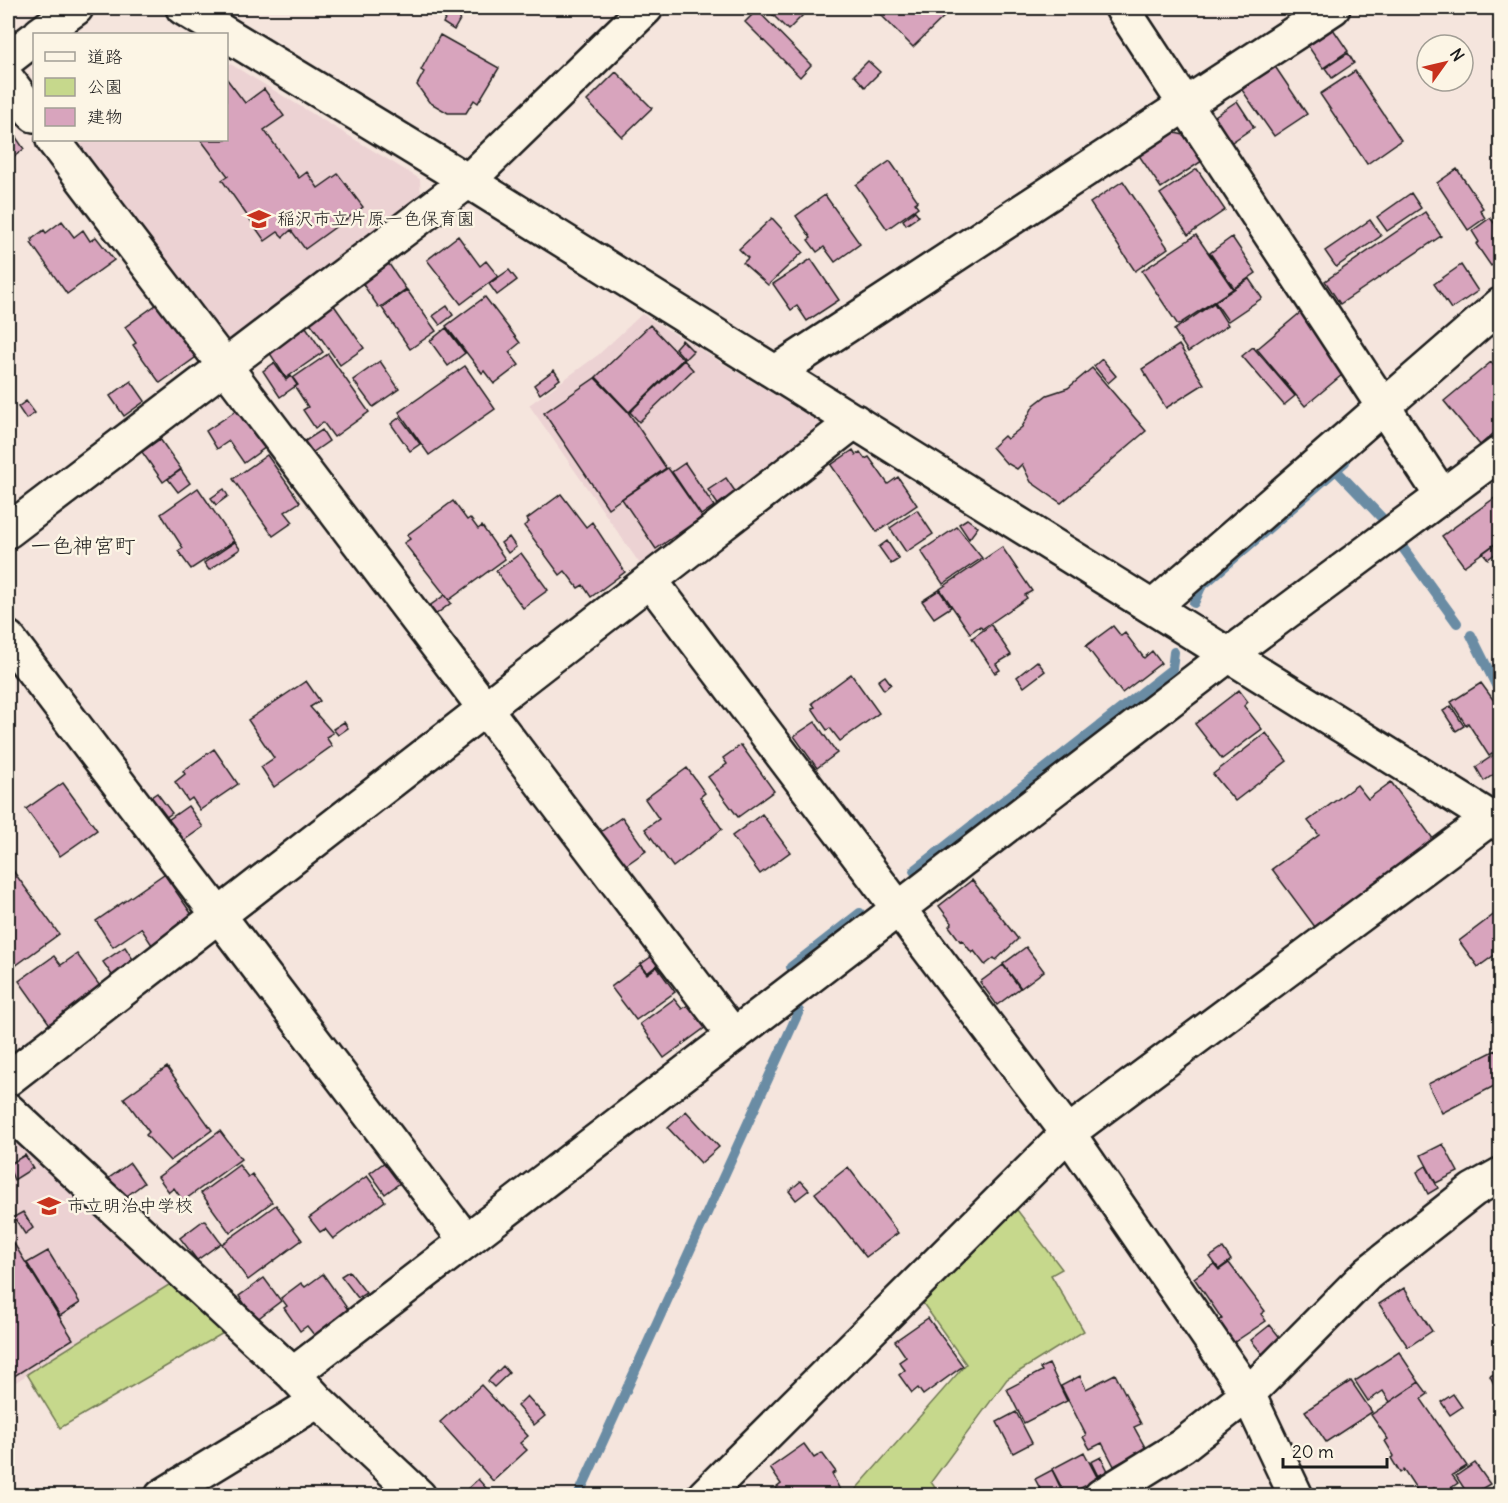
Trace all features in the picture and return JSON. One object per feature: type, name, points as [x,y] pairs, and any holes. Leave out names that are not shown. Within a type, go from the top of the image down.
[{"type":"street","points":[[41,33],[76,8]]},
{"type":"street","points":[[183,8],[224,33]]},
{"type":"street","points":[[8,531],[468,181],[646,8]]},
{"type":"street","points":[[1122,8],[1442,496]]},
{"type":"street","points":[[776,372],[1333,8]]},
{"type":"street","points":[[228,35],[468,181],[1496,821],[1068,1133],[704,1496]]},
{"type":"street","points":[[8,59],[33,40]]},
{"type":"street","points":[[8,80],[33,114]]},
{"type":"street","points":[[54,141],[733,1035]]},
{"type":"street","points":[[1153,607],[1500,305]]},
{"type":"street","points":[[8,1079],[855,421]]},
{"type":"street","points":[[292,1374],[1230,654],[1500,453]]},
{"type":"street","points":[[650,580],[1068,1133],[1248,1394],[1296,1496]]},
{"type":"street","points":[[8,638],[466,1241]]},
{"type":"street","points":[[8,1110],[292,1374],[419,1496]]},
{"type":"street","points":[[1101,1496],[1182,1446],[1248,1394],[1368,1273],[1473,1190],[1500,1175]]},
{"type":"street","points":[[162,1496],[318,1401]]},
{"type":"shaded area","name":"稲沢市立片原一色保育園","points":[[228,63],[420,179],[421,198],[231,342],[217,339],[72,150],[86,141],[228,141]]},
{"type":"shaded area","points":[[642,314],[819,422],[820,436],[647,574],[529,405],[598,355]]},
{"type":"shaded area","name":"市立明治中学校","points":[[8,1130],[172,1283],[8,1387]]},
{"type":"green space","points":[[1014,1206],[1062,1269],[1051,1275],[1084,1331],[1007,1379],[931,1482],[940,1495],[860,1495],[856,1489],[966,1364],[920,1299]]},
{"type":"green space","points":[[172,1283],[225,1332],[60,1428],[27,1374]]},
{"type":"building","points":[[766,8],[810,8],[788,30]]},
{"type":"building","points":[[874,8],[953,8],[913,47]]},
{"type":"building","points":[[451,10],[462,16],[454,30],[443,23]]},
{"type":"building","points":[[757,10],[811,65],[800,77],[745,22]]},
{"type":"building","points":[[1333,29],[1348,51],[1323,68],[1308,46]]},
{"type":"building","points":[[440,35],[499,68],[478,103],[474,100],[466,113],[448,113],[429,102],[417,85],[424,72],[421,70]]},
{"type":"building","points":[[1348,53],[1354,63],[1332,78],[1325,68]]},
{"type":"building","points":[[868,61],[880,72],[865,87],[854,75]]},
{"type":"building","points":[[1274,65],[1307,114],[1274,136],[1242,90]]},
{"type":"building","points":[[1355,71],[1401,140],[1367,164],[1320,94]]},
{"type":"building","points":[[616,72],[652,108],[622,137],[587,101]]},
{"type":"building","points":[[228,81],[245,103],[264,89],[284,116],[264,130],[299,178],[307,172],[318,188],[338,174],[363,207],[305,249],[291,230],[283,237],[278,232],[265,241],[222,180],[228,176],[202,141],[228,141]]},
{"type":"building","points":[[1237,101],[1254,127],[1229,144],[1212,118]]},
{"type":"building","points":[[8,110],[19,124],[11,130],[24,149],[8,161]]},
{"type":"building","points":[[1170,132],[1184,135],[1202,161],[1161,188],[1138,154]]},
{"type":"building","points":[[890,161],[918,201],[915,203],[918,207],[887,229],[856,185]]},
{"type":"building","points":[[1197,169],[1225,210],[1188,235],[1160,194]]},
{"type":"building","points":[[1457,169],[1483,208],[1480,210],[1485,218],[1468,230],[1437,183]]},
{"type":"building","points":[[1123,181],[1168,248],[1135,271],[1090,203]]},
{"type":"building","points":[[1411,193],[1421,208],[1387,231],[1377,217]]},
{"type":"building","points":[[825,195],[860,244],[835,262],[824,247],[817,252],[808,240],[811,238],[796,216]]},
{"type":"building","points":[[915,211],[919,216],[906,225],[903,220]]},
{"type":"building","points":[[1425,212],[1441,236],[1340,304],[1325,281]]},
{"type":"building","points":[[772,218],[803,252],[768,285],[743,263],[748,258],[739,249]]},
{"type":"building","points":[[1490,218],[1500,230],[1500,259],[1491,266],[1476,244],[1479,242],[1472,231]]},
{"type":"building","points":[[1370,220],[1381,236],[1336,267],[1325,251]]},
{"type":"building","points":[[62,221],[74,237],[83,230],[90,241],[96,237],[114,260],[67,294],[31,243],[32,239],[44,230],[46,233]]},
{"type":"building","points":[[1196,235],[1233,289],[1178,325],[1142,271]]},
{"type":"building","points":[[458,236],[480,266],[486,261],[498,276],[461,304],[427,260]]},
{"type":"building","points":[[1232,237],[1256,273],[1234,288],[1210,253]]},
{"type":"building","points":[[811,259],[839,300],[807,321],[797,306],[791,310],[773,284]]},
{"type":"building","points":[[389,264],[406,289],[379,308],[362,283]]},
{"type":"building","points":[[1461,265],[1478,291],[1451,309],[1434,284]]},
{"type":"building","points":[[509,270],[517,280],[497,295],[489,284]]},
{"type":"building","points":[[1249,279],[1262,298],[1228,321],[1215,302]]},
{"type":"building","points":[[407,290],[436,331],[410,349],[382,308]]},
{"type":"building","points":[[485,297],[520,343],[509,352],[519,365],[494,384],[484,371],[482,373],[446,326]]},
{"type":"building","points":[[160,302],[199,355],[160,383],[133,345],[136,343],[125,327]]},
{"type":"building","points":[[1214,303],[1228,325],[1188,352],[1174,330]]},
{"type":"building","points":[[333,304],[364,348],[340,365],[309,321]]},
{"type":"building","points":[[447,306],[453,315],[440,325],[433,316]]},
{"type":"building","points":[[1301,312],[1349,369],[1305,406],[1257,349]]},
{"type":"building","points":[[650,325],[683,359],[629,412],[596,377]]},
{"type":"building","points":[[306,327],[323,352],[286,378],[269,352]]},
{"type":"building","points":[[446,328],[465,353],[448,366],[430,341]]},
{"type":"building","points":[[682,340],[693,351],[685,359],[675,348]]},
{"type":"building","points":[[1179,345],[1204,384],[1166,408],[1142,369]]},
{"type":"building","points":[[1253,347],[1295,396],[1284,405],[1242,356]]},
{"type":"building","points":[[328,354],[369,412],[334,437],[323,422],[315,428],[303,410],[308,407],[295,387],[298,385],[293,378]]},
{"type":"building","points":[[1102,359],[1116,376],[1108,383],[1094,366]]},
{"type":"building","points":[[684,360],[693,370],[639,422],[630,412]]},
{"type":"building","points":[[380,361],[399,389],[373,407],[353,380]]},
{"type":"building","points":[[1491,362],[1500,373],[1500,428],[1480,445],[1444,401]]},
{"type":"building","points":[[274,363],[286,380],[291,376],[297,385],[280,397],[263,371]]},
{"type":"building","points":[[465,366],[495,409],[429,455],[399,412]]},
{"type":"building","points":[[1092,368],[1146,431],[1061,503],[1031,482],[1022,464],[1017,469],[1005,462],[992,447],[1004,436],[1007,439],[1022,427],[1034,405],[1047,395],[1068,388]]},
{"type":"building","points":[[554,370],[560,379],[540,394],[534,385]]},
{"type":"building","points":[[595,378],[628,412],[666,468],[608,508],[544,413]]},
{"type":"building","points":[[131,381],[145,401],[124,416],[110,396]]},
{"type":"building","points":[[26,401],[35,413],[26,419],[18,407]]},
{"type":"building","points":[[240,408],[266,447],[244,463],[229,441],[217,449],[206,431]]},
{"type":"building","points":[[400,417],[420,444],[410,451],[391,424]]},
{"type":"building","points":[[322,430],[329,441],[309,455],[302,443]]},
{"type":"building","points":[[160,439],[181,469],[163,482],[142,452]]},
{"type":"building","points":[[853,450],[856,455],[860,452],[865,459],[869,457],[888,484],[898,477],[917,505],[877,532],[831,465]]},
{"type":"building","points":[[267,455],[300,502],[285,512],[293,522],[273,536],[233,479]]},
{"type":"building","points":[[685,463],[714,506],[701,515],[672,472]]},
{"type":"building","points":[[668,468],[702,517],[656,549],[622,499]]},
{"type":"building","points":[[181,470],[190,483],[178,492],[168,479]]},
{"type":"building","points":[[726,478],[739,497],[721,509],[708,490]]},
{"type":"building","points":[[198,488],[234,541],[191,569],[178,551],[183,548],[161,514]]},
{"type":"building","points":[[224,489],[228,496],[216,505],[211,498]]},
{"type":"building","points":[[561,494],[586,527],[592,522],[625,572],[591,597],[583,585],[578,588],[565,571],[560,575],[524,526],[529,522],[527,519]]},
{"type":"building","points":[[1496,497],[1500,503],[1500,540],[1464,566],[1442,536]]},
{"type":"building","points":[[453,501],[467,520],[470,518],[478,529],[482,526],[505,559],[449,600],[404,543],[410,539],[407,535]]},
{"type":"building","points":[[917,510],[933,534],[906,552],[890,528]]},
{"type":"building","points":[[967,519],[978,527],[969,539],[959,524]]},
{"type":"building","points":[[957,527],[982,558],[943,584],[921,551]]},
{"type":"building","points":[[509,537],[516,547],[508,553],[501,543]]},
{"type":"building","points":[[887,541],[899,559],[891,564],[879,547]]},
{"type":"building","points":[[235,542],[240,549],[209,570],[204,563]]},
{"type":"building","points":[[1498,542],[1500,550],[1488,559],[1483,553]]},
{"type":"building","points":[[1002,547],[1032,591],[1025,595],[1027,598],[982,629],[980,626],[970,633],[940,589]]},
{"type":"building","points":[[521,553],[548,590],[523,608],[496,571]]},
{"type":"building","points":[[939,590],[951,607],[934,618],[922,601]]},
{"type":"building","points":[[445,595],[451,603],[431,618],[425,609]]},
{"type":"building","points":[[991,625],[1011,655],[996,664],[1000,670],[995,673],[972,638]]},
{"type":"building","points":[[1113,626],[1121,636],[1125,633],[1144,658],[1152,651],[1161,663],[1122,693],[1086,646]]},
{"type":"building","points":[[1037,661],[1045,671],[1024,687],[1017,677]]},
{"type":"building","points":[[851,674],[879,713],[840,741],[830,728],[827,730],[812,708],[815,707],[812,703]]},
{"type":"building","points":[[885,676],[891,684],[884,690],[878,681]]},
{"type":"building","points":[[306,681],[320,701],[310,707],[333,733],[326,737],[332,746],[274,787],[261,767],[274,758],[248,720]]},
{"type":"building","points":[[1481,683],[1500,709],[1500,748],[1489,756],[1468,723],[1466,725],[1451,702]]},
{"type":"building","points":[[1239,690],[1248,702],[1244,706],[1262,729],[1222,759],[1195,724]]},
{"type":"building","points":[[1451,706],[1464,726],[1456,731],[1443,711]]},
{"type":"building","points":[[344,722],[348,728],[338,735],[333,729]]},
{"type":"building","points":[[815,722],[837,753],[817,768],[794,736]]},
{"type":"building","points":[[1266,733],[1287,761],[1235,801],[1213,774]]},
{"type":"building","points":[[741,745],[774,791],[738,817],[708,777],[727,764],[723,758]]},
{"type":"building","points":[[214,749],[238,784],[200,810],[192,798],[188,801],[175,782],[185,774],[183,771]]},
{"type":"building","points":[[1500,751],[1500,770],[1484,781],[1476,767]]},
{"type":"building","points":[[687,768],[705,793],[700,797],[722,829],[673,867],[645,829],[659,819],[645,799]]},
{"type":"building","points":[[1391,782],[1437,844],[1318,931],[1272,869],[1319,835],[1308,821],[1357,785],[1368,799]]},
{"type":"building","points":[[63,783],[97,830],[60,856],[26,809]]},
{"type":"building","points":[[157,793],[172,813],[162,820],[148,799]]},
{"type":"building","points":[[188,806],[203,827],[183,841],[168,820]]},
{"type":"building","points":[[762,814],[790,852],[760,874],[732,836]]},
{"type":"building","points":[[622,817],[646,851],[623,867],[599,833]]},
{"type":"building","points":[[11,868],[59,934],[11,969],[8,965],[8,871]]},
{"type":"building","points":[[164,874],[193,916],[152,945],[141,928],[113,947],[96,921]]},
{"type":"building","points":[[972,880],[1018,939],[996,960],[994,958],[985,965],[974,951],[972,953],[962,940],[960,941],[949,926],[952,923],[939,906]]},
{"type":"building","points":[[1500,910],[1500,951],[1478,967],[1459,941]]},
{"type":"building","points":[[125,947],[136,964],[114,978],[103,962]]},
{"type":"building","points":[[1026,947],[1044,971],[1021,988],[1003,964]]},
{"type":"building","points":[[658,952],[664,960],[647,973],[641,964]]},
{"type":"building","points":[[77,954],[100,986],[85,998],[87,1001],[51,1026],[19,981],[54,956],[61,965]]},
{"type":"building","points":[[640,965],[647,974],[657,967],[675,992],[636,1020],[611,987]]},
{"type":"building","points":[[1003,965],[1020,988],[997,1005],[980,982]]},
{"type":"building","points":[[674,999],[682,1009],[694,1001],[710,1024],[664,1058],[640,1024]]},
{"type":"building","points":[[1496,1050],[1500,1058],[1500,1083],[1442,1113],[1428,1084]]},
{"type":"building","points":[[167,1067],[212,1130],[170,1161],[146,1135],[149,1132],[124,1098]]},
{"type":"building","points":[[686,1111],[719,1147],[701,1163],[668,1128]]},
{"type":"building","points":[[220,1131],[241,1159],[183,1201],[174,1188],[169,1192],[158,1177]]},
{"type":"building","points":[[1443,1144],[1458,1172],[1436,1183],[1421,1155]]},
{"type":"building","points":[[25,1155],[33,1168],[14,1180],[8,1165]]},
{"type":"building","points":[[389,1159],[404,1180],[385,1194],[370,1173]]},
{"type":"building","points":[[130,1163],[144,1183],[124,1198],[109,1178]]},
{"type":"building","points":[[239,1165],[248,1177],[252,1174],[272,1202],[230,1233],[201,1193]]},
{"type":"building","points":[[1426,1166],[1438,1188],[1428,1194],[1417,1172]]},
{"type":"building","points":[[848,1167],[898,1233],[866,1257],[815,1193]]},
{"type":"building","points":[[367,1176],[385,1201],[333,1239],[325,1229],[320,1232],[309,1218]]},
{"type":"building","points":[[801,1181],[809,1190],[796,1200],[789,1191]]},
{"type":"building","points":[[276,1205],[302,1240],[248,1280],[222,1244]]},
{"type":"building","points":[[23,1212],[33,1228],[25,1234],[14,1217]]},
{"type":"building","points":[[204,1220],[221,1243],[197,1260],[180,1238]]},
{"type":"building","points":[[8,1234],[73,1339],[8,1380]]},
{"type":"building","points":[[1223,1248],[1231,1260],[1219,1269],[1210,1257]]},
{"type":"building","points":[[48,1251],[80,1303],[60,1316],[27,1263]]},
{"type":"building","points":[[1229,1263],[1265,1311],[1261,1314],[1266,1321],[1233,1343],[1218,1321],[1222,1319],[1194,1278],[1214,1264],[1219,1270]]},
{"type":"building","points":[[349,1271],[366,1293],[358,1298],[341,1276]]},
{"type":"building","points":[[323,1274],[349,1311],[315,1336],[307,1326],[300,1331],[284,1308],[287,1306],[281,1298],[301,1283],[305,1287]]},
{"type":"building","points":[[264,1278],[281,1301],[256,1320],[239,1296]]},
{"type":"building","points":[[1404,1288],[1432,1331],[1408,1347],[1379,1304]]},
{"type":"building","points":[[928,1318],[963,1366],[923,1395],[918,1388],[912,1393],[899,1375],[905,1370],[899,1362],[906,1357],[895,1341]]},
{"type":"building","points":[[1270,1325],[1282,1340],[1263,1355],[1251,1340]]},
{"type":"building","points":[[1399,1352],[1419,1382],[1390,1402],[1383,1391],[1368,1401],[1355,1381]]},
{"type":"building","points":[[1049,1364],[1067,1401],[1024,1423],[1007,1389],[1042,1371],[1040,1368]]},
{"type":"building","points":[[503,1366],[509,1373],[494,1387],[488,1381]]},
{"type":"building","points":[[1500,1371],[1500,1388],[1497,1390],[1490,1376]]},
{"type":"building","points":[[1115,1374],[1141,1424],[1134,1427],[1146,1449],[1114,1466],[1102,1443],[1090,1449],[1083,1437],[1086,1435],[1061,1386],[1080,1376],[1086,1389]]},
{"type":"building","points":[[1351,1381],[1372,1412],[1326,1442],[1305,1411]]},
{"type":"building","points":[[1419,1382],[1428,1394],[1421,1399],[1467,1466],[1452,1475],[1458,1483],[1439,1496],[1434,1488],[1421,1496],[1404,1470],[1400,1473],[1385,1441],[1388,1439],[1371,1415]]},
{"type":"building","points":[[481,1385],[528,1436],[520,1443],[527,1450],[493,1481],[440,1422]]},
{"type":"building","points":[[1453,1394],[1462,1407],[1450,1415],[1441,1402]]},
{"type":"building","points":[[527,1396],[545,1416],[534,1425],[517,1406]]},
{"type":"building","points":[[1016,1412],[1032,1443],[1013,1453],[997,1422]]},
{"type":"building","points":[[804,1444],[814,1458],[822,1453],[836,1472],[832,1474],[843,1496],[781,1495],[776,1488],[781,1484],[770,1468]]},
{"type":"building","points":[[1084,1452],[1098,1479],[1066,1496],[1052,1469]]},
{"type":"building","points":[[1101,1457],[1108,1471],[1098,1476],[1091,1462]]},
{"type":"building","points":[[1475,1463],[1490,1484],[1469,1496],[1456,1476]]},
{"type":"building","points":[[1052,1470],[1063,1496],[1044,1496],[1035,1479]]},
{"type":"building","points":[[478,1479],[493,1496],[461,1496],[461,1495]]},
{"type":"waterway","points":[[1194,603],[1201,587],[1345,462]]},
{"type":"waterway","points":[[1336,470],[1381,517]]},
{"type":"waterway","points":[[1403,548],[1457,623]]},
{"type":"waterway","points":[[1471,635],[1500,693]]},
{"type":"waterway","points":[[914,871],[1172,669],[1174,652]]},
{"type":"waterway","points":[[793,971],[791,967],[860,913]]},
{"type":"waterway","points":[[578,1496],[799,1011]]},
{"type":"place","name":"稲沢市立片原一色保育園","points":[[259,219]]},
{"type":"place","name":"市立明治中学校","points":[[49,1206]]},
{"type":"district","name":"一色神宮町","points":[[83,546]]}]
